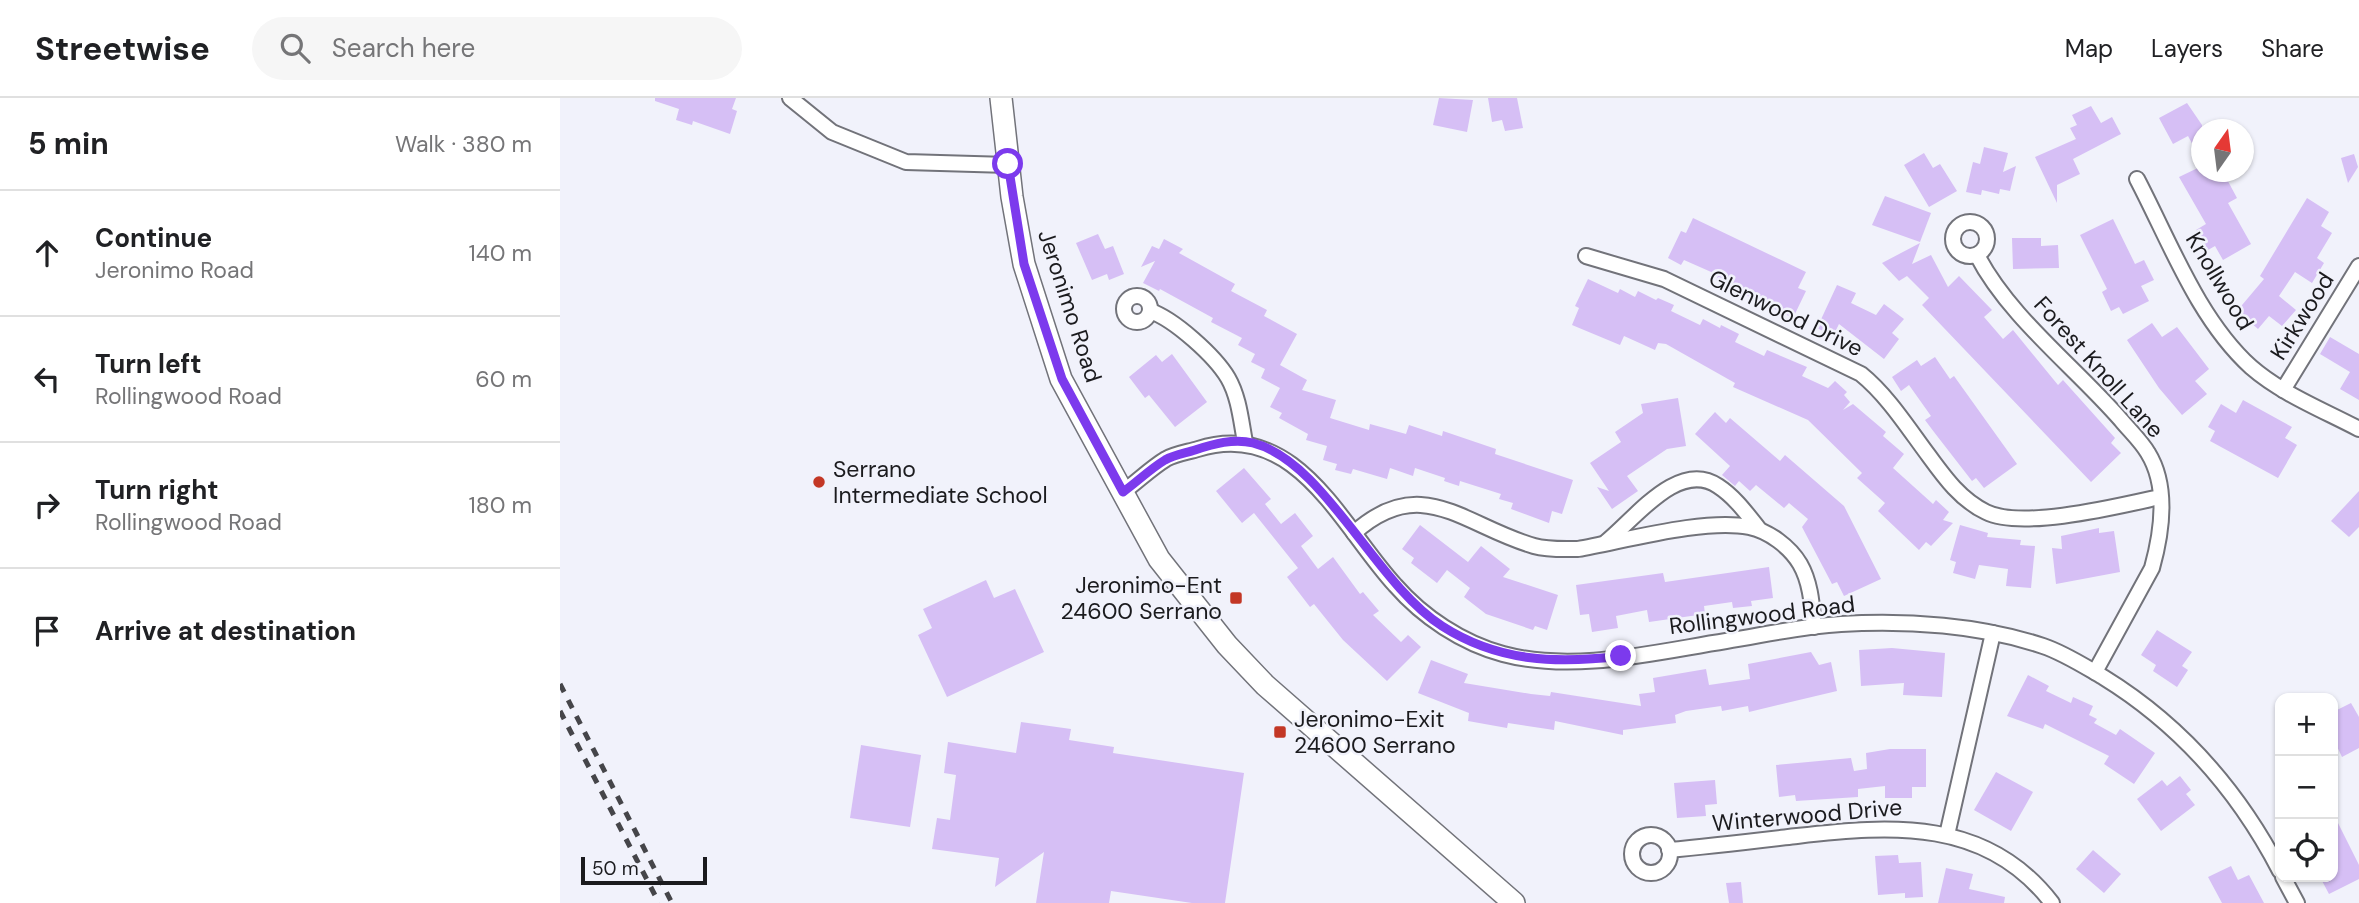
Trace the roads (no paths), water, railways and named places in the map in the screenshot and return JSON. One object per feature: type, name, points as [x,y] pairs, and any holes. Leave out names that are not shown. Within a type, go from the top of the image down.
[{"type":"main road","name":"Jeronimo Road","points":[[1000,98],[1024,264],[1062,379],[1159,559],[1234,653],[1291,709],[1514,903]]},
{"type":"street","points":[[790,98],[832,132],[906,162],[1008,164]]},
{"type":"street","name":"Knollwood","points":[[2137,179],[2216,327],[2252,367],[2283,390],[2359,429]]},
{"type":"street","name":"Forest Knoll Lane","points":[[1977,255],[1998,291],[2099,395],[2148,453],[2160,497],[2161,531],[2152,568],[2095,672]]},
{"type":"street","name":"Glenwood Drive","points":[[1586,256],[1664,279],[1861,374],[1880,392],[1954,489],[1988,513],[2001,517],[2045,516],[2160,497]]},
{"type":"street","name":"Kirkwood","points":[[2283,390],[2359,267]]},
{"type":"street","points":[[1150,311],[1176,325],[1229,380],[1237,400],[1245,442]]},
{"type":"street","name":"Rollingwood Road","points":[[1123,492],[1167,459],[1224,442],[1245,442],[1280,456],[1303,474],[1354,533],[1392,583],[1423,612],[1461,637],[1503,654],[1564,662],[1584,661],[1814,627],[1887,625],[1993,633],[2048,647],[2095,672],[2151,710],[2209,763],[2243,806],[2275,862]]},
{"type":"street","points":[[1603,545],[1662,492],[1695,478],[1708,480],[1727,492],[1760,530],[1783,545],[1801,566],[1811,595],[1814,627]]},
{"type":"street","points":[[1354,533],[1387,508],[1408,503],[1429,505],[1536,546],[1578,549],[1712,526],[1743,526],[1760,530]]},
{"type":"street","points":[[1947,835],[1993,633]]},
{"type":"street","name":"Winterwood Drive","points":[[1669,850],[1874,828],[1911,828],[1947,835],[2004,858],[2030,878],[2052,903]]},
{"type":"street","points":[[2286,882],[2297,903]]},
{"type":"railway","points":[[560,684],[672,903]]},
{"type":"railway","points":[[560,711],[659,903]]},
{"type":"place","name":"Serrano Intermediate School","points":[[819,482]]},
{"type":"place","name":"Jeronimo-Ent 24600 Serrano","points":[[1236,598]]},
{"type":"place","name":"Jeronimo-Exit 24600 Serrano","points":[[1280,732]]}]
